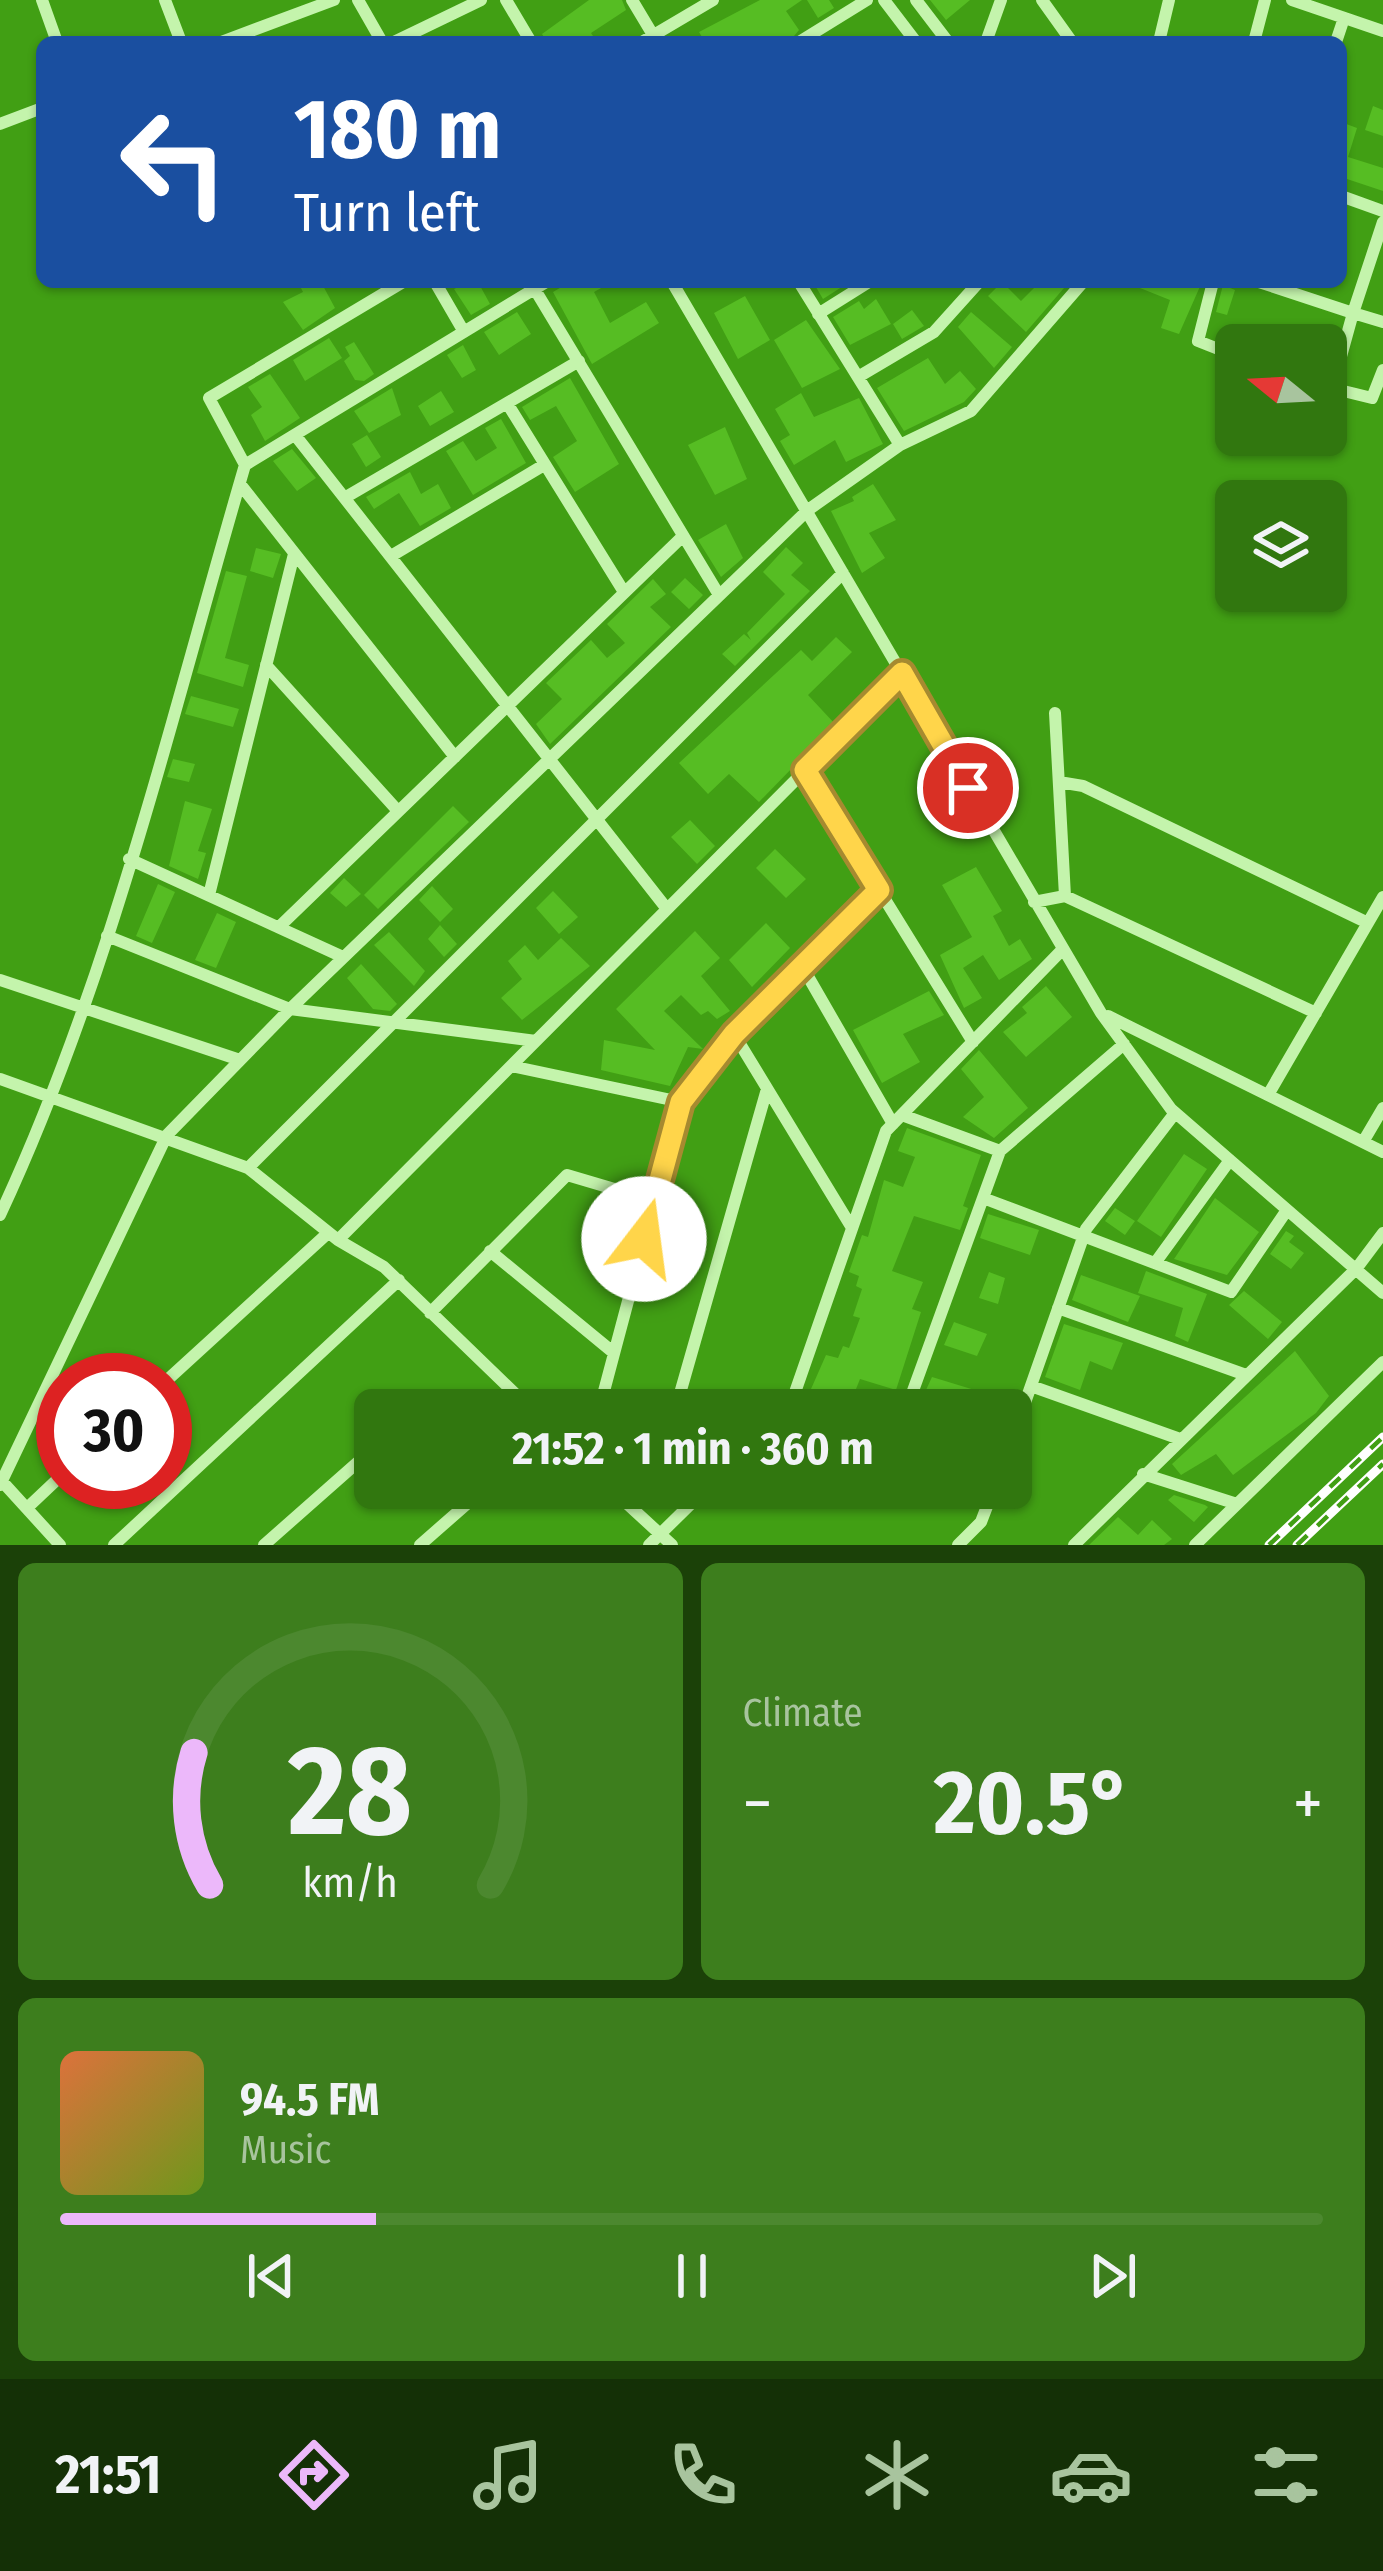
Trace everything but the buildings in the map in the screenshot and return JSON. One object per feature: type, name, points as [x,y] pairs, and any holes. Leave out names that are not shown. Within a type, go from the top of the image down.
[{"type":"street","points":[[42,0],[55,36]]},
{"type":"street","points":[[165,0],[179,36]]},
{"type":"street","points":[[237,36],[334,0]]},
{"type":"street","points":[[358,0],[379,36]]},
{"type":"street","points":[[406,36],[481,0]]},
{"type":"street","points":[[506,0],[527,36]]},
{"type":"street","points":[[632,0],[649,36]]},
{"type":"street","points":[[657,36],[713,0]]},
{"type":"street","points":[[809,36],[867,0]]},
{"type":"street","points":[[884,0],[911,36]]},
{"type":"street","points":[[916,0],[944,36]]},
{"type":"street","points":[[988,36],[1001,0]]},
{"type":"street","points":[[1042,0],[1068,36]]},
{"type":"street","points":[[1160,36],[1169,0]]},
{"type":"street","points":[[1256,36],[1265,0]]},
{"type":"street","points":[[1292,0],[1383,31]]},
{"type":"street","points":[[1338,36],[1344,18]]},
{"type":"street","points":[[0,124],[36,110]]},
{"type":"street","points":[[1347,198],[1383,211]]},
{"type":"street","points":[[1347,332],[1383,222]]},
{"type":"street","points":[[0,1215],[55,1097],[86,1008],[245,465],[209,398],[393,288]]},
{"type":"street","points":[[438,288],[464,332]]},
{"type":"street","points":[[245,465],[531,288]]},
{"type":"street","points":[[539,288],[719,595]]},
{"type":"street","points":[[676,288],[1101,1013],[1175,1113],[1383,1293]]},
{"type":"street","points":[[803,288],[900,445]]},
{"type":"street","points":[[818,314],[859,288]]},
{"type":"street","points":[[858,377],[934,332],[974,288]]},
{"type":"street","points":[[60,1545],[1,1481],[167,1135],[344,957],[808,510],[900,445],[971,411],[1078,288]]},
{"type":"street","points":[[1211,288],[1198,341],[1215,348]]},
{"type":"street","points":[[1277,288],[1383,322]]},
{"type":"street","points":[[346,497],[579,361]]},
{"type":"street","points":[[1347,392],[1372,398],[1383,370]]},
{"type":"street","points":[[507,403],[624,592]]},
{"type":"street","points":[[295,435],[510,703],[667,909]]},
{"type":"street","points":[[391,556],[544,465]]},
{"type":"street","points":[[240,484],[454,757]]},
{"type":"street","points":[[279,927],[682,537]]},
{"type":"street","points":[[209,895],[294,554]]},
{"type":"street","points":[[248,1168],[843,573]]},
{"type":"street","points":[[266,664],[398,812]]},
{"type":"street","points":[[192,1359],[333,1237],[511,1066],[902,673]]},
{"type":"street","points":[[1055,713],[1065,896]]},
{"type":"street","points":[[805,770],[973,1042]]},
{"type":"street","points":[[1059,782],[1083,786],[1368,923]]},
{"type":"street","points":[[130,859],[344,957]]},
{"type":"street","points":[[605,1389],[681,1102],[734,1034],[879,890]]},
{"type":"street","points":[[1034,902],[1065,896],[1316,1013]]},
{"type":"street","points":[[1268,1095],[1383,897]]},
{"type":"street","points":[[107,936],[290,1010],[536,1041]]},
{"type":"street","points":[[793,1389],[897,1119],[1062,950]]},
{"type":"street","points":[[802,966],[897,1119],[1000,1151]]},
{"type":"street","points":[[0,980],[240,1060]]},
{"type":"street","points":[[1101,1013],[1383,1152]]},
{"type":"street","points":[[734,1034],[852,1228]]},
{"type":"street","points":[[914,1389],[1000,1151],[1124,1044]]},
{"type":"street","points":[[511,1066],[681,1102]]},
{"type":"street","points":[[0,1079],[167,1135],[248,1168],[333,1237],[399,1280],[510,1389]]},
{"type":"street","points":[[681,1389],[767,1089]]},
{"type":"street","points":[[1363,1142],[1383,1108]]},
{"type":"street","points":[[1029,1389],[1084,1236],[1175,1113]]},
{"type":"street","points":[[1155,1263],[1231,1160]]},
{"type":"street","points":[[430,1313],[567,1175],[655,1201]]},
{"type":"street","points":[[983,1198],[1231,1292],[1288,1210]]},
{"type":"street","points":[[1074,1545],[1356,1269],[1383,1233]]},
{"type":"street","points":[[490,1251],[614,1353]]},
{"type":"street","points":[[113,1545],[399,1280]]},
{"type":"street","points":[[1058,1309],[1246,1375]]},
{"type":"street","points":[[1195,1545],[1383,1361]]},
{"type":"street","points":[[1030,1386],[1180,1439]]},
{"type":"street","points":[[264,1545],[354,1466]]},
{"type":"street","points":[[1144,1474],[1237,1504]]},
{"type":"street","points":[[26,1508],[36,1499]]},
{"type":"street","points":[[420,1545],[461,1509]]},
{"type":"street","points":[[629,1509],[660,1542],[688,1509]]},
{"type":"street","points":[[958,1545],[981,1522],[986,1509]]},
{"type":"railway","points":[[1269,1545],[1383,1437]]},
{"type":"railway","points":[[1297,1545],[1383,1464]]},
{"type":"route","points":[[644,1239],[681,1102],[734,1034],[879,890],[805,770],[902,673],[968,788]]}]
